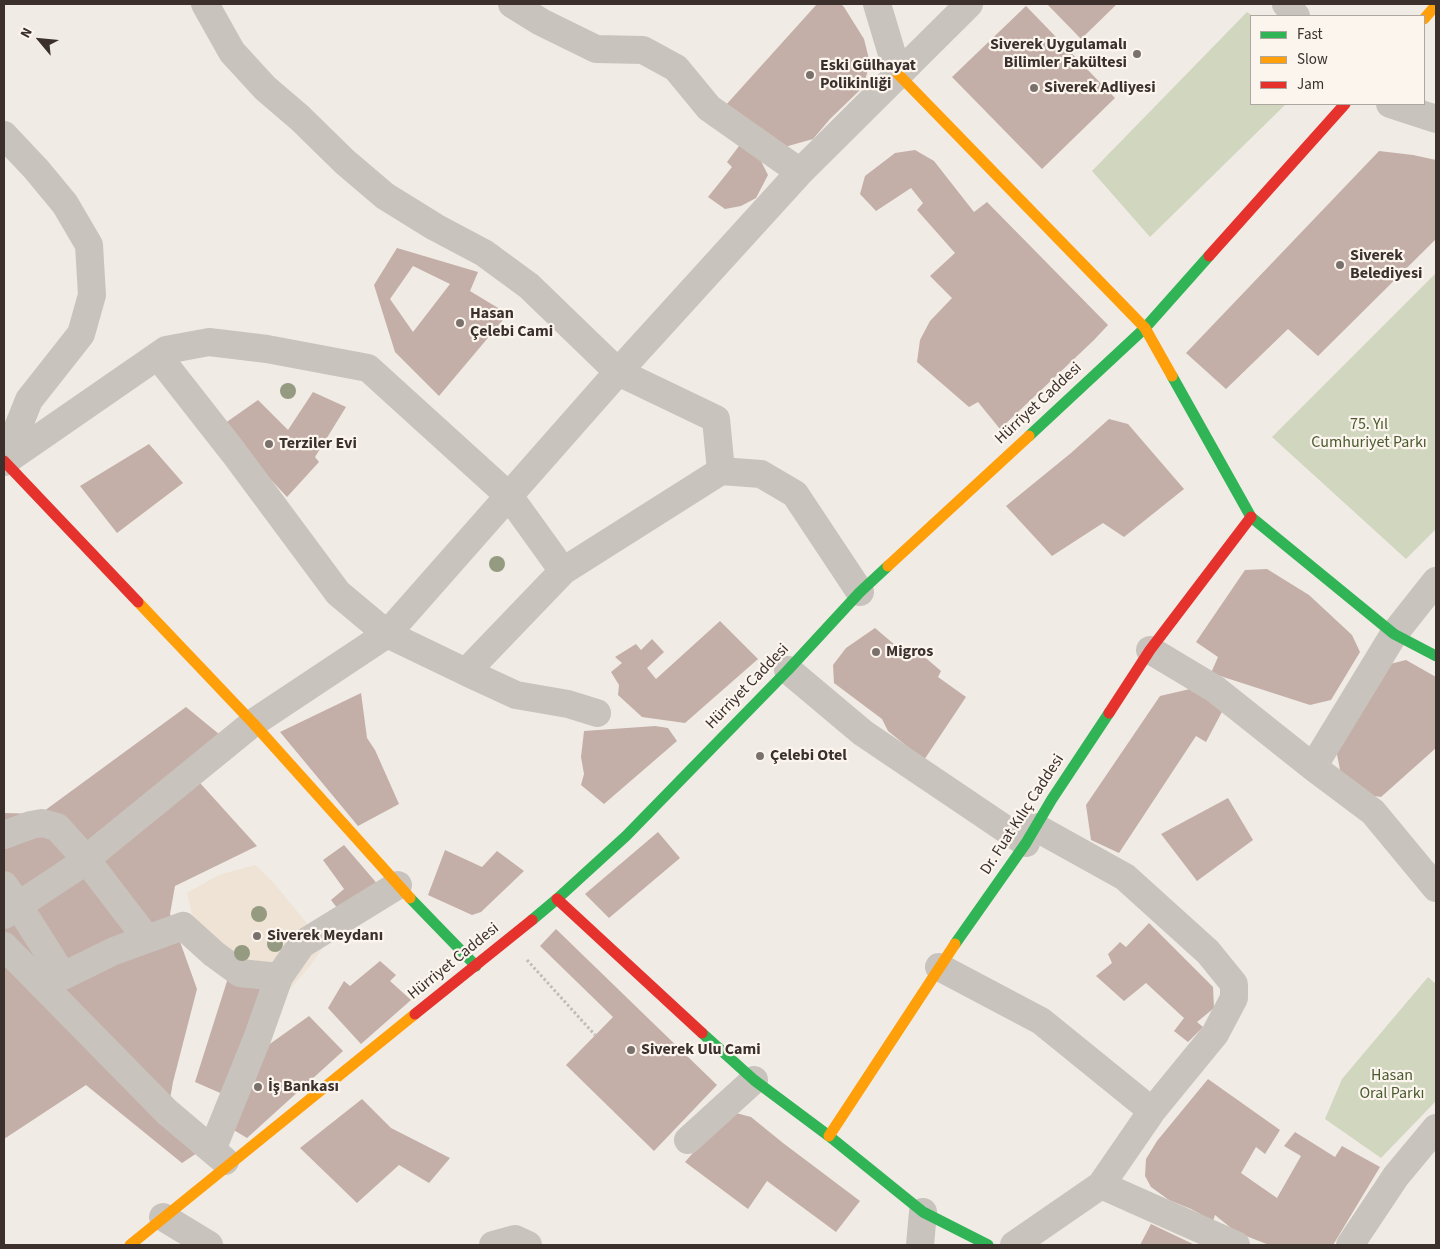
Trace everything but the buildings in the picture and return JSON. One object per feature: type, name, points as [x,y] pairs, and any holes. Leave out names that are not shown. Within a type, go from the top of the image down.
[{"type":"street","points":[[206,4],[232,52],[265,88],[385,196],[484,253],[529,286],[618,372],[716,419],[721,471]]},
{"type":"street","points":[[512,4],[541,22],[596,49],[643,50],[676,68],[710,108],[800,172]]},
{"type":"street","points":[[877,4],[898,74],[1144,328],[1251,517],[1394,634],[1436,656]]},
{"type":"street","points":[[279,977],[240,973],[214,954],[183,926],[114,951],[63,976],[9,902],[75,868],[254,723],[387,634],[618,372],[800,172],[969,4]]},
{"type":"street","points":[[1286,4],[1295,15]]},
{"type":"street","points":[[1425,18],[1436,5]]},
{"type":"street","name":"Hürriyet Caddesi","points":[[130,1245],[163,1217],[221,1158],[476,966],[558,899],[626,836],[788,670],[860,592],[1144,328],[1344,105]]},
{"type":"street","points":[[1393,105],[1436,119]]},
{"type":"street","points":[[4,135],[65,204],[89,244],[92,295],[82,334],[30,400],[4,462]]},
{"type":"street","points":[[4,462],[166,350],[209,342],[267,349],[368,368],[509,496],[563,570]]},
{"type":"street","points":[[158,356],[234,452],[338,593],[387,634],[516,695],[568,704],[597,713]]},
{"type":"street","points":[[4,462],[254,723],[398,885],[476,966]]},
{"type":"street","points":[[466,672],[563,570],[721,471],[761,474],[794,494],[860,592]]},
{"type":"street","name":"Dr. Fuat Kılıç Caddesi","points":[[829,1136],[939,967],[1031,835],[1052,799],[1150,650],[1251,517]]},
{"type":"street","points":[[1313,767],[1394,634],[1436,581]]},
{"type":"street","points":[[1150,650],[1215,689],[1373,812],[1436,888]]},
{"type":"street","points":[[788,670],[863,733],[1031,835],[1125,877],[1208,952],[1234,984],[1234,998],[1215,1034],[1152,1111],[1101,1185],[1014,1245]]},
{"type":"street","points":[[4,835],[42,823],[57,827],[85,858],[147,939]]},
{"type":"street","points":[[4,946],[167,1112],[221,1158],[257,1039],[279,977],[302,944],[398,885]]},
{"type":"street","points":[[558,899],[754,1080],[829,1136],[923,1212],[988,1245]]},
{"type":"street","points":[[939,967],[1041,1021],[1152,1111]]},
{"type":"street","points":[[688,1140],[754,1080]]},
{"type":"street","points":[[1350,1245],[1396,1176],[1436,1128]]},
{"type":"street","points":[[1101,1185],[1236,1245]]},
{"type":"street","points":[[920,1245],[923,1212]]},
{"type":"street","points":[[163,1217],[209,1245]]},
{"type":"street","points":[[493,1245],[515,1238],[528,1245]]},
{"type":"path","points":[[508,939],[595,1035]]},
{"type":"green space","points":[[1247,12],[1252,15],[1250,105],[1285,105],[1150,237],[1092,171]]},
{"type":"green space","name":"75. Yıl Cumhuriyet Parkı","points":[[1436,273],[1436,529],[1406,559],[1272,437]]},
{"type":"green space","name":"Hasan Oral Parkı","points":[[1428,977],[1436,984],[1436,1101],[1381,1158],[1325,1119],[1342,1079]]},
{"type":"shaded area","name":"Siverek Meydanı","points":[[255,865],[273,882],[309,926],[323,947],[310,966],[290,989],[224,973],[204,964],[187,893],[219,875]]},
{"type":"traffic: fast","points":[[1029,436],[1145,328],[1209,256]]},
{"type":"traffic: fast","points":[[1172,376],[1251,517],[1394,634],[1436,656]]},
{"type":"traffic: fast","points":[[532,920],[626,836],[788,670],[860,592],[888,566]]},
{"type":"traffic: fast","points":[[955,944],[1026,843],[1052,799],[1109,713]]},
{"type":"traffic: fast","points":[[410,898],[476,966]]},
{"type":"traffic: fast","points":[[702,1033],[754,1080],[829,1136],[923,1212],[988,1245]]},
{"type":"traffic: slow","points":[[1425,18],[1436,5]]},
{"type":"traffic: slow","points":[[898,74],[1145,328],[1172,376]]},
{"type":"traffic: slow","points":[[888,566],[1029,436]]},
{"type":"traffic: slow","points":[[138,602],[253,723],[410,898]]},
{"type":"traffic: slow","points":[[829,1136],[955,944]]},
{"type":"traffic: slow","points":[[130,1245],[415,1014]]},
{"type":"traffic: jam","points":[[1209,256],[1344,105]]},
{"type":"traffic: jam","points":[[4,461],[138,602]]},
{"type":"traffic: jam","points":[[1109,713],[1150,650],[1251,517]]},
{"type":"traffic: jam","points":[[557,899],[702,1033]]},
{"type":"traffic: jam","points":[[415,1014],[532,920]]},
{"type":"place","name":"Siverek Uygulamalı Bilimler Fakültesi","points":[[1137,54]]},
{"type":"place","name":"Eski Gülhayat Polikinliği","points":[[810,75]]},
{"type":"place","name":"Siverek Adliyesi","points":[[1034,88]]},
{"type":"place","name":"Siverek Belediyesi","points":[[1340,265]]},
{"type":"place","name":"Hasan Çelebi Cami","points":[[460,323]]},
{"type":"place","name":"Terziler Evi","points":[[269,444]]},
{"type":"place","name":"Migros","points":[[876,652]]},
{"type":"place","name":"Çelebi Otel","points":[[760,756]]},
{"type":"place","name":"Siverek Meydanı","points":[[257,936]]},
{"type":"place","name":"Siverek Ulu Cami","points":[[631,1050]]},
{"type":"place","name":"İş Bankası","points":[[258,1087]]}]
